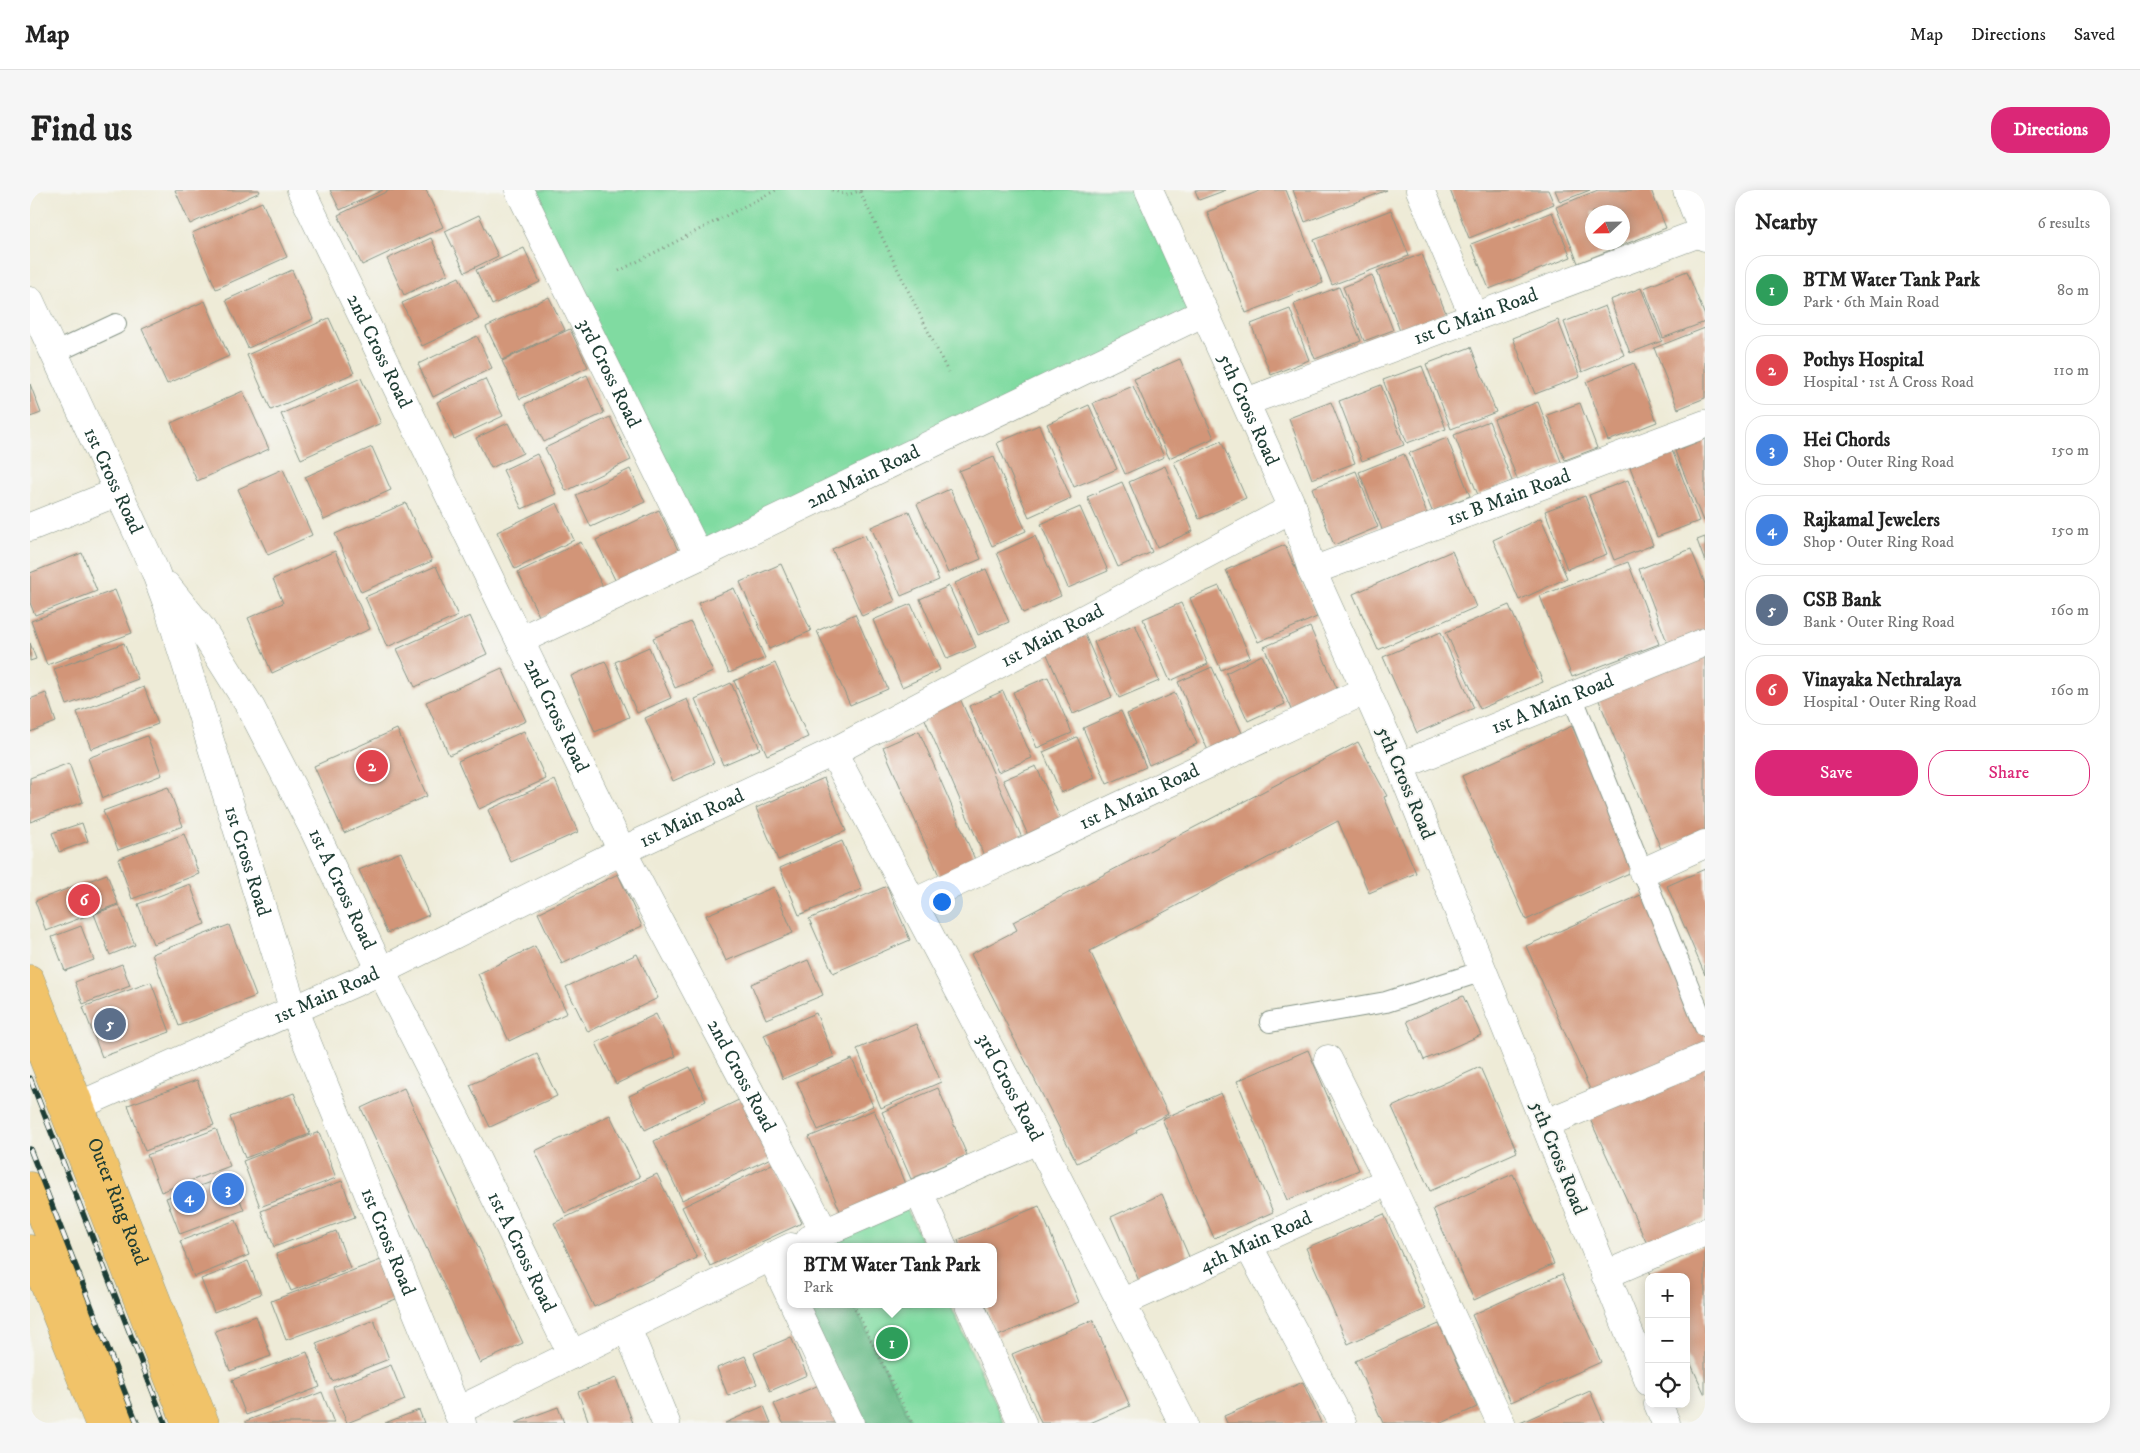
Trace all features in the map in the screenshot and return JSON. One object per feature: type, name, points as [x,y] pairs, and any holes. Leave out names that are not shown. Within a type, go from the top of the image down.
[{"type":"main road","name":"Outer Ring Road","points":[[30,979],[78,1106],[205,1423]]},
{"type":"main road","points":[[30,1025],[186,1423]]},
{"type":"main road","points":[[30,1186],[123,1423]]},
{"type":"main road","points":[[30,1249],[99,1423]]},
{"type":"street","name":"2nd Cross Road","points":[[301,190],[622,852],[825,1233]]},
{"type":"street","name":"3rd Cross Road","points":[[519,190],[699,556]]},
{"type":"street","name":"5th Cross Road","points":[[1149,190],[1293,508],[1312,571],[1400,766],[1645,1372]]},
{"type":"street","points":[[1420,190],[1474,317]]},
{"type":"street","points":[[1687,190],[1704,233]]},
{"type":"street","name":"1st C Main Road","points":[[1246,402],[1704,233]]},
{"type":"street","name":"1st Cross Road","points":[[30,301],[155,571],[171,615],[294,1011],[459,1417]]},
{"type":"street","name":"2nd Main Road","points":[[520,640],[699,556],[1205,312]]},
{"type":"street","name":"1st B Main Road","points":[[1312,571],[1705,424]]},
{"type":"street","points":[[30,527],[118,492]]},
{"type":"street","name":"1st Main Road","points":[[78,1106],[381,971],[622,852],[834,752],[1293,508]]},
{"type":"street","name":"1st A Cross Road","points":[[155,571],[201,628],[251,708],[313,828],[381,971],[459,1124],[572,1355]]},
{"type":"street","name":"1st A Main Road","points":[[1400,766],[1705,642]]},
{"type":"street","name":"1st A Main Road","points":[[913,903],[1366,690]]},
{"type":"street","name":"3rd Cross Road","points":[[834,752],[1038,1140],[1183,1423]]},
{"type":"street","points":[[1643,872],[1705,844]]},
{"type":"street","points":[[1544,1124],[1705,1057]]},
{"type":"street","points":[[1328,1060],[1389,1181],[1501,1423]]},
{"type":"street","points":[[801,1243],[1038,1140]]},
{"type":"street","name":"4th Main Road","points":[[1121,1303],[1389,1181]]},
{"type":"street","points":[[919,1192],[942,1243]]},
{"type":"street","points":[[1605,1274],[1705,1232]]},
{"type":"street","points":[[1248,1245],[1342,1423]]},
{"type":"street","points":[[459,1417],[572,1355],[785,1250],[787,1266]]},
{"type":"street","points":[[796,1308],[850,1423]]},
{"type":"street","points":[[971,1308],[1022,1423]]},
{"type":"street","points":[[627,1328],[666,1423]]},
{"type":"street","points":[[1660,1408],[1666,1423]]},
{"type":"lane","points":[[54,354],[116,324]]},
{"type":"lane","points":[[1572,696],[1705,1027]]},
{"type":"lane","points":[[1270,1022],[1386,1002],[1483,971]]},
{"type":"path","points":[[619,271],[776,190]]},
{"type":"path","points":[[832,190],[847,195],[861,191],[948,372]]},
{"type":"path","points":[[855,1308],[912,1423]]},
{"type":"green space","points":[[519,190],[1149,190],[1205,312],[699,556]]},
{"type":"green space","points":[[907,1209],[922,1243],[826,1243]]},
{"type":"green space","points":[[801,1308],[952,1308],[1004,1423],[855,1423]]},
{"type":"green space","points":[[807,1308],[855,1308],[912,1423],[861,1423]]},
{"type":"building","points":[[175,190],[259,190],[260,192],[190,224]]},
{"type":"building","points":[[330,190],[383,190],[340,210]]},
{"type":"building","points":[[390,190],[426,190],[443,227],[362,265],[338,215]]},
{"type":"building","points":[[1195,190],[1226,190],[1199,200]]},
{"type":"building","points":[[1262,190],[1286,190],[1323,283],[1246,313],[1207,212]]},
{"type":"building","points":[[1293,190],[1387,190],[1305,222]]},
{"type":"building","points":[[1450,190],[1548,190],[1554,204],[1469,238]]},
{"type":"building","points":[[1555,190],[1590,190],[1560,202]]},
{"type":"building","points":[[1598,190],[1651,190],[1666,228],[1630,242],[1630,205],[1585,205],[1585,250],[1611,250],[1578,263],[1556,207]]},
{"type":"building","points":[[262,202],[287,257],[216,289],[192,233]]},
{"type":"building","points":[[1391,210],[1409,256],[1332,285],[1314,240]]},
{"type":"building","points":[[1552,212],[1571,257],[1489,289],[1471,244]]},
{"type":"building","points":[[479,215],[498,256],[465,272],[445,231]]},
{"type":"building","points":[[431,238],[448,274],[404,295],[387,259]]},
{"type":"building","points":[[524,248],[540,282],[492,305],[476,270]]},
{"type":"building","points":[[1422,254],[1446,313],[1400,331],[1377,271]]},
{"type":"building","points":[[292,270],[313,319],[248,348],[226,300]]},
{"type":"building","points":[[1687,271],[1705,316],[1705,322],[1663,338],[1644,288]]},
{"type":"building","points":[[1372,275],[1393,330],[1364,341],[1343,287]]},
{"type":"building","points":[[459,277],[479,319],[422,346],[402,303]]},
{"type":"building","points":[[1339,287],[1361,341],[1315,359],[1294,304]]},
{"type":"building","points":[[1641,288],[1662,341],[1630,353],[1610,300]]},
{"type":"building","points":[[549,297],[565,330],[502,360],[486,327]]},
{"type":"building","points":[[205,301],[229,356],[167,384],[142,329]]},
{"type":"building","points":[[1605,306],[1624,355],[1582,372],[1564,322]]},
{"type":"building","points":[[1290,309],[1309,360],[1271,375],[1251,324]]},
{"type":"building","points":[[329,318],[354,373],[271,410],[247,355]]},
{"type":"building","points":[[1558,320],[1580,377],[1535,394],[1513,338]]},
{"type":"building","points":[[1705,328],[1705,398],[1678,409],[1654,348]]},
{"type":"building","points":[[570,329],[588,367],[520,399],[502,361]]},
{"type":"building","points":[[477,336],[492,368],[433,397],[418,364]]},
{"type":"building","points":[[1471,347],[1496,412],[1451,429],[1426,364]]},
{"type":"building","points":[[1180,359],[1214,438],[1169,458],[1134,379]]},
{"type":"building","points":[[1634,363],[1657,422],[1608,441],[1586,382]]},
{"type":"building","points":[[1422,366],[1446,429],[1407,443],[1383,380]]},
{"type":"building","points":[[587,375],[604,413],[544,442],[525,404]]},
{"type":"building","points":[[361,378],[381,423],[301,459],[281,414]]},
{"type":"building","points":[[485,379],[503,416],[454,439],[437,402]]},
{"type":"building","points":[[30,384],[41,413],[30,417]]},
{"type":"building","points":[[1381,385],[1404,445],[1362,461],[1339,401]]},
{"type":"building","points":[[1133,386],[1164,457],[1125,474],[1093,403]]},
{"type":"building","points":[[243,391],[269,449],[197,481],[171,423]]},
{"type":"building","points":[[1331,402],[1355,463],[1312,479],[1289,418]]},
{"type":"building","points":[[1538,402],[1562,464],[1518,481],[1494,419]]},
{"type":"building","points":[[1580,403],[1597,448],[1565,460],[1547,415]]},
{"type":"building","points":[[1089,405],[1117,469],[1074,487],[1047,424]]},
{"type":"building","points":[[610,417],[631,460],[566,491],[545,448]]},
{"type":"building","points":[[1489,421],[1512,481],[1478,495],[1454,435]]},
{"type":"building","points":[[508,423],[523,453],[491,468],[476,438]]},
{"type":"building","points":[[1039,425],[1071,498],[1029,517],[997,443]]},
{"type":"building","points":[[1447,438],[1470,496],[1432,511],[1409,453]]},
{"type":"building","points":[[1705,439],[1705,520],[1703,521],[1675,451]]},
{"type":"building","points":[[1221,441],[1246,498],[1199,519],[1174,462]]},
{"type":"building","points":[[372,447],[391,490],[324,520],[305,477]]},
{"type":"building","points":[[1672,450],[1699,521],[1657,537],[1630,467]]},
{"type":"building","points":[[537,454],[556,494],[522,509],[503,470]]},
{"type":"building","points":[[1404,454],[1427,514],[1383,532],[1359,472]]},
{"type":"building","points":[[994,457],[1026,531],[992,546],[959,471]]},
{"type":"building","points":[[1165,466],[1193,531],[1157,547],[1129,482]]},
{"type":"building","points":[[283,469],[312,535],[268,555],[238,489]]},
{"type":"building","points":[[630,469],[645,502],[591,527],[576,495]]},
{"type":"building","points":[[1356,471],[1378,527],[1334,545],[1312,488]]},
{"type":"building","points":[[1628,480],[1653,545],[1614,560],[1589,495]]},
{"type":"building","points":[[1122,482],[1152,552],[1118,567],[1087,497]]},
{"type":"building","points":[[950,489],[981,559],[948,573],[917,504]]},
{"type":"building","points":[[1585,496],[1607,554],[1567,569],[1545,511]]},
{"type":"building","points":[[406,503],[432,561],[361,592],[335,534]]},
{"type":"building","points":[[557,503],[574,540],[515,569],[497,532]]},
{"type":"building","points":[[1080,507],[1108,571],[1068,588],[1041,524]]},
{"type":"building","points":[[659,510],[680,554],[617,584],[596,540]]},
{"type":"building","points":[[909,511],[939,580],[901,596],[871,527]]},
{"type":"building","points":[[1541,518],[1567,578],[1519,600],[1493,540]]},
{"type":"building","points":[[865,535],[895,601],[862,616],[832,549]]},
{"type":"building","points":[[1035,536],[1061,596],[1023,613],[997,553]]},
{"type":"building","points":[[1705,537],[1705,562],[1697,540]]},
{"type":"building","points":[[581,542],[603,587],[540,618],[518,572]]},
{"type":"building","points":[[1285,545],[1317,617],[1258,642],[1226,570]]},
{"type":"building","points":[[1691,549],[1705,584],[1705,633],[1669,647],[1639,569]]},
{"type":"building","points":[[335,551],[370,629],[272,673],[248,618],[283,603],[273,579]]},
{"type":"building","points":[[1452,551],[1476,607],[1378,650],[1353,594]]},
{"type":"building","points":[[82,553],[97,591],[35,615],[30,603],[30,573]]},
{"type":"building","points":[[1628,562],[1659,644],[1572,677],[1540,596]]},
{"type":"building","points":[[781,564],[811,631],[769,649],[740,582]]},
{"type":"building","points":[[436,566],[458,616],[387,647],[365,597]]},
{"type":"building","points":[[986,569],[1009,622],[978,635],[955,583]]},
{"type":"building","points":[[949,586],[976,647],[947,659],[920,599]]},
{"type":"building","points":[[1219,586],[1250,657],[1221,670],[1190,598]]},
{"type":"building","points":[[734,588],[765,658],[729,673],[698,603]]},
{"type":"building","points":[[115,590],[132,633],[47,665],[31,621]]},
{"type":"building","points":[[1181,603],[1208,664],[1170,681],[1143,619]]},
{"type":"building","points":[[911,604],[940,670],[902,687],[873,620]]},
{"type":"building","points":[[1509,605],[1543,682],[1480,709],[1446,632]]},
{"type":"building","points":[[855,614],[888,689],[850,705],[817,631]]},
{"type":"building","points":[[470,616],[487,654],[415,687],[397,649]]},
{"type":"building","points":[[691,622],[713,672],[675,688],[653,638]]},
{"type":"building","points":[[1135,624],[1159,681],[1119,698],[1094,642]]},
{"type":"building","points":[[1310,627],[1342,700],[1296,721],[1264,647]]},
{"type":"building","points":[[1441,632],[1474,708],[1417,733],[1383,657]]},
{"type":"building","points":[[1085,635],[1112,697],[1073,714],[1046,652]]},
{"type":"building","points":[[30,643],[36,659],[30,661]]},
{"type":"building","points":[[124,643],[138,679],[67,705],[54,669]]},
{"type":"building","points":[[649,647],[671,698],[637,713],[615,662]]},
{"type":"building","points":[[1705,650],[1705,830],[1661,849],[1597,696]]},
{"type":"building","points":[[1262,655],[1285,704],[1248,721],[1226,673]]},
{"type":"building","points":[[605,661],[629,717],[595,732],[571,676]]},
{"type":"building","points":[[775,663],[808,737],[767,755],[734,681]]},
{"type":"building","points":[[1212,667],[1248,746],[1213,762],[1178,682]]},
{"type":"building","points":[[502,668],[526,721],[449,755],[426,702]]},
{"type":"building","points":[[1048,677],[1072,733],[1037,748],[1013,692]]},
{"type":"building","points":[[731,683],[760,749],[723,765],[695,699]]},
{"type":"building","points":[[144,687],[158,724],[91,749],[77,712]]},
{"type":"building","points":[[1003,691],[1032,758],[998,772],[969,706]]},
{"type":"building","points":[[46,693],[56,722],[30,732],[30,699]]},
{"type":"building","points":[[1175,693],[1197,744],[1149,765],[1127,714]]},
{"type":"building","points":[[958,694],[1027,849],[989,867],[921,710]]},
{"type":"building","points":[[687,699],[714,763],[673,781],[645,718]]},
{"type":"building","points":[[1121,711],[1146,767],[1107,784],[1083,728]]},
{"type":"building","points":[[1572,726],[1636,870],[1526,920],[1462,776]]},
{"type":"building","points":[[397,729],[427,796],[344,833],[314,766]]},
{"type":"building","points":[[524,731],[546,779],[479,809],[458,761]]},
{"type":"building","points":[[919,731],[980,871],[944,887],[883,747]]},
{"type":"building","points":[[147,736],[162,775],[103,798],[88,758]]},
{"type":"building","points":[[1077,737],[1095,778],[1061,793],[1043,752]]},
{"type":"building","points":[[1358,742],[1387,796],[1384,797],[1416,873],[1369,893],[1338,821],[1090,951],[1168,1114],[1077,1163],[971,954],[1017,930],[1013,922]]},
{"type":"building","points":[[69,763],[83,802],[30,822],[30,778]]},
{"type":"building","points":[[1036,766],[1066,831],[1033,846],[1003,780]]},
{"type":"building","points":[[824,778],[846,831],[778,860],[756,808]]},
{"type":"building","points":[[555,780],[578,832],[511,862],[488,810]]},
{"type":"building","points":[[168,787],[183,826],[118,850],[103,811]]},
{"type":"building","points":[[82,823],[88,841],[59,852],[52,833]]},
{"type":"building","points":[[184,834],[199,874],[132,899],[118,859]]},
{"type":"building","points":[[842,841],[862,889],[799,915],[780,868]]},
{"type":"building","points":[[401,852],[429,915],[387,933],[359,870]]},
{"type":"building","points":[[1705,869],[1705,975],[1667,886]]},
{"type":"building","points":[[107,874],[118,904],[46,931],[35,901]]},
{"type":"building","points":[[618,874],[642,926],[562,964],[538,913]]},
{"type":"building","points":[[190,884],[205,924],[153,944],[138,904]]},
{"type":"building","points":[[887,886],[910,940],[833,973],[809,919]]},
{"type":"building","points":[[774,887],[793,933],[726,961],[706,915]]},
{"type":"building","points":[[1643,894],[1705,1034],[1705,1046],[1593,1096],[1526,946]]},
{"type":"building","points":[[119,905],[135,945],[110,955],[94,914]]},
{"type":"building","points":[[229,925],[256,996],[179,1026],[152,954]]},
{"type":"building","points":[[81,926],[94,960],[65,971],[52,937]]},
{"type":"building","points":[[535,946],[567,1013],[509,1041],[478,974]]},
{"type":"building","points":[[637,954],[658,998],[588,1032],[566,987]]},
{"type":"building","points":[[808,960],[823,995],[766,1019],[751,984]]},
{"type":"building","points":[[122,964],[130,986],[83,1004],[75,982]]},
{"type":"building","points":[[151,982],[170,1032],[102,1057],[83,1007]]},
{"type":"building","points":[[1463,996],[1481,1035],[1424,1060],[1407,1021]]},
{"type":"building","points":[[816,1013],[834,1057],[783,1079],[764,1035]]},
{"type":"building","points":[[656,1014],[676,1056],[616,1084],[596,1043]]},
{"type":"building","points":[[916,1024],[941,1082],[881,1108],[857,1049]]},
{"type":"building","points":[[1308,1050],[1359,1170],[1287,1200],[1237,1081]]},
{"type":"building","points":[[537,1054],[557,1096],[490,1127],[470,1085]]},
{"type":"building","points":[[852,1059],[873,1106],[818,1130],[797,1082]]},
{"type":"building","points":[[1705,1065],[1705,1219],[1647,1244],[1589,1117]]},
{"type":"building","points":[[690,1067],[706,1101],[645,1130],[629,1096]]},
{"type":"building","points":[[1480,1067],[1517,1152],[1430,1191],[1392,1107]]},
{"type":"building","points":[[197,1080],[214,1125],[145,1151],[128,1105]]},
{"type":"building","points":[[404,1088],[523,1343],[480,1363],[361,1108]]},
{"type":"building","points":[[938,1088],[967,1155],[911,1179],[882,1112]]},
{"type":"building","points":[[294,1093],[310,1134],[245,1158],[230,1117]]},
{"type":"building","points":[[1221,1093],[1273,1212],[1214,1238],[1162,1119]]},
{"type":"building","points":[[747,1096],[775,1156],[682,1200],[654,1141]]},
{"type":"building","points":[[874,1110],[908,1191],[843,1218],[809,1137]]},
{"type":"building","points":[[610,1115],[640,1177],[565,1213],[535,1151]]},
{"type":"building","points":[[216,1129],[230,1166],[161,1192],[147,1155]]},
{"type":"building","points":[[319,1132],[336,1178],[260,1207],[243,1161]]},
{"type":"building","points":[[774,1163],[802,1223],[710,1266],[682,1207]]},
{"type":"building","points":[[657,1174],[697,1258],[594,1307],[554,1223]]},
{"type":"building","points":[[1513,1174],[1554,1264],[1474,1300],[1433,1209]]},
{"type":"building","points":[[230,1175],[244,1210],[180,1234],[166,1198]]},
{"type":"building","points":[[342,1181],[355,1217],[274,1247],[261,1211]]},
{"type":"building","points":[[1162,1194],[1190,1259],[1139,1281],[1111,1217]]},
{"type":"building","points":[[1039,1206],[1079,1302],[998,1336],[987,1308],[997,1308],[997,1243],[959,1243],[958,1240]]},
{"type":"building","points":[[1384,1214],[1426,1309],[1348,1344],[1306,1248]]},
{"type":"building","points":[[236,1220],[249,1255],[194,1277],[180,1241]]},
{"type":"building","points":[[336,1231],[350,1268],[291,1291],[276,1254]]},
{"type":"building","points":[[1705,1245],[1705,1395],[1690,1362],[1690,1273],[1650,1273],[1649,1270]]},
{"type":"building","points":[[381,1260],[396,1299],[286,1340],[271,1301]]},
{"type":"building","points":[[248,1261],[261,1294],[214,1312],[201,1279]]},
{"type":"building","points":[[1562,1274],[1601,1362],[1511,1402],[1472,1315]]},
{"type":"building","points":[[256,1316],[271,1356],[230,1371],[215,1331]]},
{"type":"building","points":[[374,1320],[389,1359],[332,1381],[316,1343]]},
{"type":"building","points":[[1093,1320],[1130,1406],[1090,1423],[1041,1423],[1012,1354]]},
{"type":"building","points":[[1439,1324],[1477,1407],[1442,1423],[1383,1423],[1355,1361]]},
{"type":"building","points":[[791,1337],[807,1375],[770,1391],[754,1353]]},
{"type":"building","points":[[307,1352],[320,1387],[246,1415],[232,1380]]},
{"type":"building","points":[[745,1356],[757,1384],[728,1396],[717,1368]]},
{"type":"building","points":[[391,1365],[405,1400],[347,1423],[333,1387]]},
{"type":"building","points":[[616,1378],[633,1423],[589,1423],[578,1392]]},
{"type":"building","points":[[1303,1382],[1321,1423],[1227,1423],[1224,1416]]},
{"type":"building","points":[[824,1383],[841,1423],[783,1423],[774,1404]]},
{"type":"building","points":[[1590,1391],[1604,1423],[1520,1423]]},
{"type":"building","points":[[322,1392],[334,1423],[246,1423],[246,1421]]},
{"type":"building","points":[[764,1406],[771,1423],[725,1423]]},
{"type":"building","points":[[558,1407],[564,1423],[515,1423]]},
{"type":"building","points":[[419,1410],[424,1423],[385,1423]]},
{"type":"railway","points":[[30,1078],[165,1423]]},
{"type":"railway","points":[[30,1149],[137,1423]]},
{"type":"place","name":"Pothys Hospital","points":[[372,766]]},
{"type":"place","name":"Vinayaka Nethralaya","points":[[84,900]]},
{"type":"place","name":"CSB Bank","points":[[110,1024]]},
{"type":"place","name":"Hei Chords","points":[[228,1189]]},
{"type":"place","name":"Rajkamal Jewelers","points":[[189,1197]]},
{"type":"place","name":"BTM Water Tank Park","points":[[892,1343]]}]
